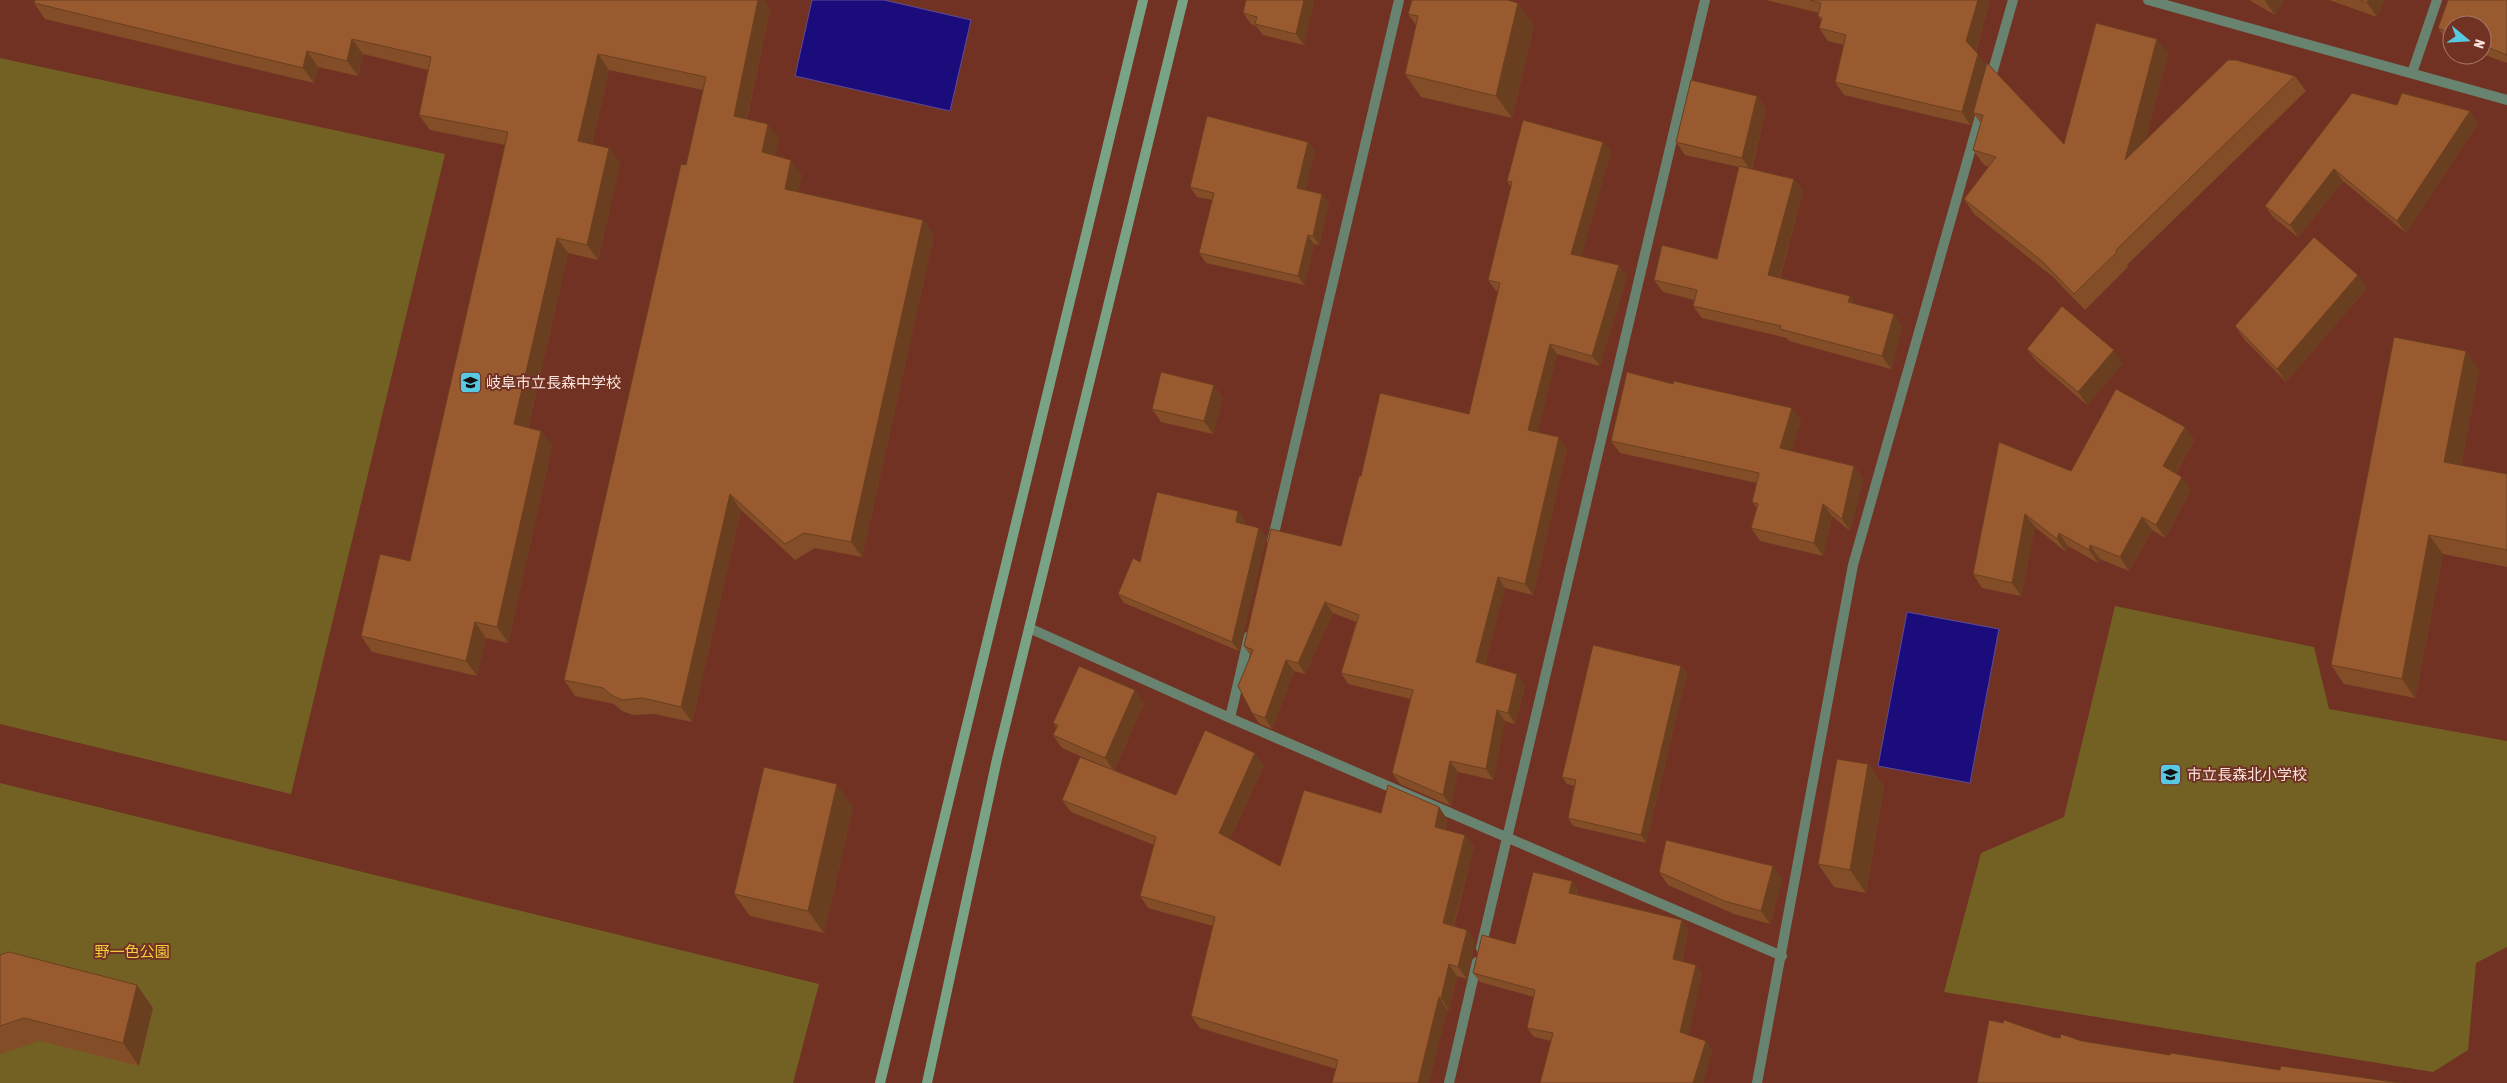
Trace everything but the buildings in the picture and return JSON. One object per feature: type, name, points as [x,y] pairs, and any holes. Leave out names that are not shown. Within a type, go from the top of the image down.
[{"type":"street","points":[[880,1083],[1143,0]]},
{"type":"street","points":[[927,1083],[997,759],[1183,0]]},
{"type":"street","points":[[1269,555],[1399,0]]},
{"type":"street","points":[[1449,1083],[1705,0]]},
{"type":"street","points":[[1757,1083],[1853,565],[2013,0]]},
{"type":"street","points":[[2148,0],[2507,100]]},
{"type":"street","points":[[2412,73],[2437,0]]},
{"type":"street","points":[[1230,718],[1253,622]]},
{"type":"street","points":[[1029,628],[1230,718],[1782,956]]},
{"type":"green space","points":[[0,58],[445,154],[291,794],[0,724]]},
{"type":"green space","points":[[2115,606],[2314,647],[2329,709],[2507,741],[2507,947],[2476,963],[2468,1050],[2433,1072],[1944,992],[1981,853],[2064,817]]},
{"type":"green space","name":"野一色公園","points":[[0,783],[819,984],[793,1083],[0,1083]]},
{"type":"shaded area","points":[[812,0],[884,0],[971,20],[950,111],[795,76]]},
{"type":"shaded area","points":[[1907,612],[1999,629],[1970,783],[1878,766]]},
{"type":"place","name":"岐阜市立長森中学校","points":[[470,382]]},
{"type":"place","name":"市立長森北小学校","points":[[2171,774]]}]
